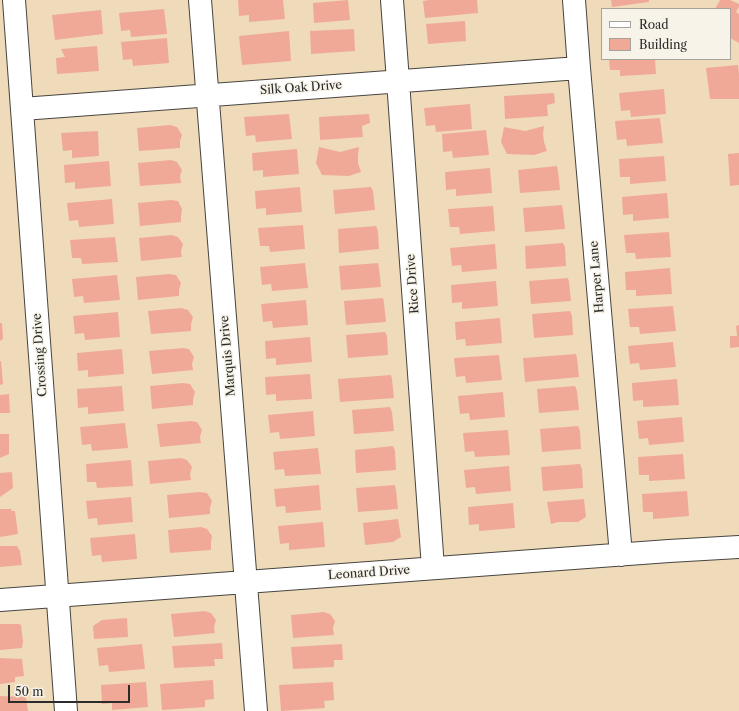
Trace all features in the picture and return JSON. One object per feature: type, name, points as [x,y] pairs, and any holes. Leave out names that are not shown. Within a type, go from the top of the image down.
[{"type":"street","name":"Crossing Drive","points":[[14,0],[66,711]]},
{"type":"street","name":"Marquis Drive","points":[[200,0],[256,711]]},
{"type":"street","name":"Rice Drive","points":[[392,0],[433,568]]},
{"type":"street","name":"Harper Lane","points":[[574,0],[621,555]]},
{"type":"street","name":"Silk Oak Drive","points":[[22,109],[579,68]]},
{"type":"street","name":"Leonard Drive","points":[[0,600],[739,547]]},
{"type":"building","points":[[238,0],[283,0],[285,19],[249,22],[249,15],[239,16]]},
{"type":"building","points":[[348,0],[350,20],[314,23],[313,3]]},
{"type":"building","points":[[477,0],[478,13],[425,18],[423,1]]},
{"type":"building","points":[[611,0],[649,0],[649,2],[612,7]]},
{"type":"building","points":[[720,0],[730,0],[739,4],[736,12],[739,14],[739,43],[731,39],[731,8],[716,8]]},
{"type":"building","points":[[164,9],[167,34],[131,37],[130,30],[121,31],[119,13]]},
{"type":"building","points":[[101,10],[103,34],[55,40],[52,15]]},
{"type":"building","points":[[465,21],[466,41],[428,44],[426,24]]},
{"type":"building","points":[[354,29],[355,51],[311,54],[310,31]]},
{"type":"building","points":[[289,31],[291,61],[242,65],[239,36]]},
{"type":"building","points":[[167,38],[169,63],[133,66],[132,59],[123,60],[121,42]]},
{"type":"building","points":[[97,46],[99,71],[57,74],[56,58],[65,57],[61,49]]},
{"type":"building","points":[[609,60],[655,60],[656,74],[620,76],[620,70],[610,70]]},
{"type":"building","points":[[738,65],[739,99],[710,99],[706,68]]},
{"type":"building","points":[[664,89],[666,114],[631,117],[630,110],[621,111],[619,93]]},
{"type":"building","points":[[554,93],[555,103],[547,105],[548,116],[505,119],[504,96]]},
{"type":"building","points":[[470,104],[472,129],[436,132],[435,125],[426,126],[424,108]]},
{"type":"building","points":[[289,114],[292,139],[256,142],[255,135],[246,136],[244,117]]},
{"type":"building","points":[[369,114],[370,123],[362,126],[363,137],[320,140],[319,117]]},
{"type":"building","points":[[660,118],[663,143],[627,146],[626,139],[617,140],[615,121]]},
{"type":"building","points":[[170,125],[177,127],[182,135],[180,148],[139,151],[137,128]]},
{"type":"building","points":[[544,126],[543,134],[547,151],[534,155],[507,154],[501,142],[504,127],[525,131]]},
{"type":"building","points":[[486,130],[489,155],[453,158],[452,151],[443,152],[442,134]]},
{"type":"building","points":[[98,131],[99,156],[72,158],[72,150],[63,151],[61,133]]},
{"type":"building","points":[[319,147],[340,152],[359,147],[358,163],[361,172],[349,176],[322,175],[316,163]]},
{"type":"building","points":[[297,149],[299,174],[263,177],[263,170],[253,171],[252,153]]},
{"type":"building","points":[[739,153],[739,185],[730,186],[728,154]]},
{"type":"building","points":[[664,156],[666,181],[630,184],[630,177],[620,177],[619,159]]},
{"type":"building","points":[[171,160],[177,162],[182,170],[180,176],[181,183],[140,186],[138,163]]},
{"type":"building","points":[[109,161],[111,186],[75,189],[75,182],[65,183],[64,165]]},
{"type":"building","points":[[557,166],[560,190],[520,193],[518,170]]},
{"type":"building","points":[[490,168],[492,193],[456,196],[456,189],[446,190],[445,172]]},
{"type":"building","points":[[300,187],[302,212],[266,215],[266,208],[256,209],[255,191]]},
{"type":"building","points":[[371,187],[373,191],[375,210],[335,214],[333,190]]},
{"type":"building","points":[[667,193],[669,218],[633,221],[633,214],[623,215],[622,197]]},
{"type":"building","points":[[112,199],[114,224],[79,227],[78,220],[69,221],[67,203]]},
{"type":"building","points":[[171,200],[178,201],[182,209],[181,222],[140,226],[138,203]]},
{"type":"building","points":[[562,205],[565,229],[525,232],[523,208]]},
{"type":"building","points":[[493,206],[495,231],[460,234],[459,227],[450,227],[448,209]]},
{"type":"building","points":[[303,225],[305,249],[270,252],[269,246],[260,246],[258,228]]},
{"type":"building","points":[[376,226],[378,231],[379,249],[339,253],[338,229]]},
{"type":"building","points":[[669,232],[671,257],[636,259],[635,253],[626,253],[624,235]]},
{"type":"building","points":[[172,235],[178,237],[183,244],[181,251],[182,257],[141,261],[139,238]]},
{"type":"building","points":[[115,237],[118,262],[82,264],[81,258],[72,258],[70,240]]},
{"type":"building","points":[[563,243],[565,247],[566,266],[526,269],[525,246]]},
{"type":"building","points":[[495,244],[497,269],[462,272],[461,265],[452,266],[450,248]]},
{"type":"building","points":[[305,263],[308,288],[272,291],[271,284],[262,285],[260,267]]},
{"type":"building","points":[[378,263],[381,287],[341,290],[339,266]]},
{"type":"building","points":[[670,268],[672,294],[636,296],[636,290],[626,290],[625,272]]},
{"type":"building","points":[[169,274],[176,275],[181,283],[179,296],[138,300],[136,277]]},
{"type":"building","points":[[117,275],[120,300],[84,303],[83,296],[74,297],[72,279]]},
{"type":"building","points":[[568,278],[571,301],[531,304],[529,281]]},
{"type":"building","points":[[496,281],[498,306],[462,309],[462,302],[452,303],[451,285]]},
{"type":"building","points":[[383,298],[386,322],[346,325],[344,301]]},
{"type":"building","points":[[306,300],[308,325],[273,328],[272,321],[263,322],[261,304]]},
{"type":"building","points":[[673,306],[676,331],[640,334],[639,327],[630,327],[628,309]]},
{"type":"building","points":[[181,308],[188,310],[193,317],[191,331],[151,334],[148,311]]},
{"type":"building","points":[[570,311],[572,316],[573,335],[534,338],[532,314]]},
{"type":"building","points":[[118,312],[120,337],[85,340],[84,333],[75,334],[73,316]]},
{"type":"building","points":[[500,318],[502,343],[466,346],[465,339],[456,340],[455,322]]},
{"type":"building","points":[[0,323],[2,323],[3,339],[0,341]]},
{"type":"building","points":[[739,325],[739,347],[730,348],[730,336],[737,336],[736,326]]},
{"type":"building","points":[[385,332],[387,336],[388,355],[348,358],[346,335]]},
{"type":"building","points":[[310,337],[312,362],[276,365],[276,358],[266,359],[265,341]]},
{"type":"building","points":[[673,342],[676,367],[640,370],[639,363],[630,364],[628,346]]},
{"type":"building","points":[[183,348],[189,349],[194,357],[192,364],[193,370],[152,374],[149,351]]},
{"type":"building","points":[[122,349],[124,374],[88,377],[88,370],[78,371],[77,353]]},
{"type":"building","points":[[576,354],[579,377],[525,382],[523,358]]},
{"type":"building","points":[[499,355],[502,380],[466,383],[465,376],[456,377],[454,358]]},
{"type":"building","points":[[0,361],[3,384],[0,385]]},
{"type":"building","points":[[310,374],[312,399],[276,401],[276,394],[266,395],[265,377]]},
{"type":"building","points":[[391,375],[394,398],[340,402],[338,379]]},
{"type":"building","points":[[677,379],[679,405],[643,407],[643,400],[633,401],[632,383]]},
{"type":"building","points":[[183,383],[190,384],[195,392],[193,405],[152,409],[150,386]]},
{"type":"building","points":[[122,386],[124,411],[88,414],[88,407],[78,408],[77,389]]},
{"type":"building","points":[[575,386],[579,410],[539,413],[537,389]]},
{"type":"building","points":[[503,392],[505,417],[470,420],[469,413],[460,414],[458,396]]},
{"type":"building","points":[[9,394],[10,413],[0,413],[0,395]]},
{"type":"building","points":[[390,407],[394,431],[354,434],[352,410]]},
{"type":"building","points":[[313,411],[315,436],[280,439],[279,432],[270,433],[268,415]]},
{"type":"building","points":[[682,417],[684,442],[649,445],[648,438],[639,439],[637,421]]},
{"type":"building","points":[[191,421],[197,422],[202,430],[200,437],[201,443],[160,447],[157,424]]},
{"type":"building","points":[[125,423],[128,448],[92,451],[91,444],[82,445],[80,427]]},
{"type":"building","points":[[578,426],[580,431],[581,449],[542,452],[540,429]]},
{"type":"building","points":[[508,430],[510,455],[475,457],[474,451],[465,452],[463,433]]},
{"type":"building","points":[[0,434],[9,434],[9,454],[0,458]]},
{"type":"building","points":[[393,446],[395,451],[396,470],[356,473],[355,450]]},
{"type":"building","points":[[318,448],[321,474],[285,476],[284,469],[275,470],[273,452]]},
{"type":"building","points":[[683,454],[685,479],[649,481],[649,475],[639,475],[638,457]]},
{"type":"building","points":[[181,458],[187,460],[192,467],[190,474],[191,480],[150,484],[148,461]]},
{"type":"building","points":[[131,460],[133,486],[97,488],[96,482],[87,482],[86,464]]},
{"type":"building","points":[[580,464],[582,469],[583,488],[543,491],[541,467]]},
{"type":"building","points":[[509,466],[511,491],[476,494],[475,487],[466,488],[464,470]]},
{"type":"building","points":[[12,472],[13,488],[0,497],[0,473]]},
{"type":"building","points":[[319,485],[321,510],[286,513],[285,506],[276,507],[274,489]]},
{"type":"building","points":[[395,485],[398,509],[358,512],[356,488]]},
{"type":"building","points":[[687,491],[689,516],[653,519],[653,512],[643,512],[642,494]]},
{"type":"building","points":[[200,492],[207,493],[212,501],[210,514],[169,518],[167,495]]},
{"type":"building","points":[[131,497],[133,522],[98,525],[97,518],[88,519],[86,501]]},
{"type":"building","points":[[584,499],[586,517],[578,522],[558,522],[551,524],[547,502]]},
{"type":"building","points":[[513,503],[515,528],[479,531],[479,524],[469,525],[468,507]]},
{"type":"building","points":[[0,509],[12,509],[11,511],[15,511],[18,534],[0,537]]},
{"type":"building","points":[[398,519],[401,537],[393,542],[365,545],[363,523]]},
{"type":"building","points":[[323,522],[325,547],[289,550],[289,543],[280,544],[278,526]]},
{"type":"building","points":[[201,527],[207,529],[212,536],[211,550],[170,553],[168,530]]},
{"type":"building","points":[[135,534],[137,559],[102,562],[101,555],[92,556],[90,538]]},
{"type":"building","points":[[0,546],[17,546],[20,551],[22,565],[0,567]]},
{"type":"building","points":[[205,611],[211,613],[216,620],[214,627],[215,633],[174,637],[171,614]]},
{"type":"building","points":[[324,612],[330,614],[335,621],[333,628],[334,635],[293,638],[291,615]]},
{"type":"building","points":[[127,618],[128,637],[94,639],[93,626],[102,620]]},
{"type":"building","points":[[0,624],[21,625],[23,642],[22,648],[0,650]]},
{"type":"building","points":[[222,643],[223,659],[214,659],[215,666],[174,668],[172,646]]},
{"type":"building","points":[[142,644],[145,669],[109,672],[108,665],[99,666],[97,648]]},
{"type":"building","points":[[342,644],[343,660],[334,660],[334,667],[293,669],[291,647]]},
{"type":"building","points":[[0,658],[22,659],[24,676],[15,677],[15,682],[0,684]]},
{"type":"building","points":[[213,680],[214,699],[205,700],[205,707],[162,710],[160,684]]},
{"type":"building","points":[[146,682],[148,707],[112,710],[112,703],[102,704],[101,685]]},
{"type":"building","points":[[333,682],[334,700],[324,701],[325,708],[281,711],[279,685]]},
{"type":"building","points":[[0,696],[26,697],[28,711],[0,711]]}]
